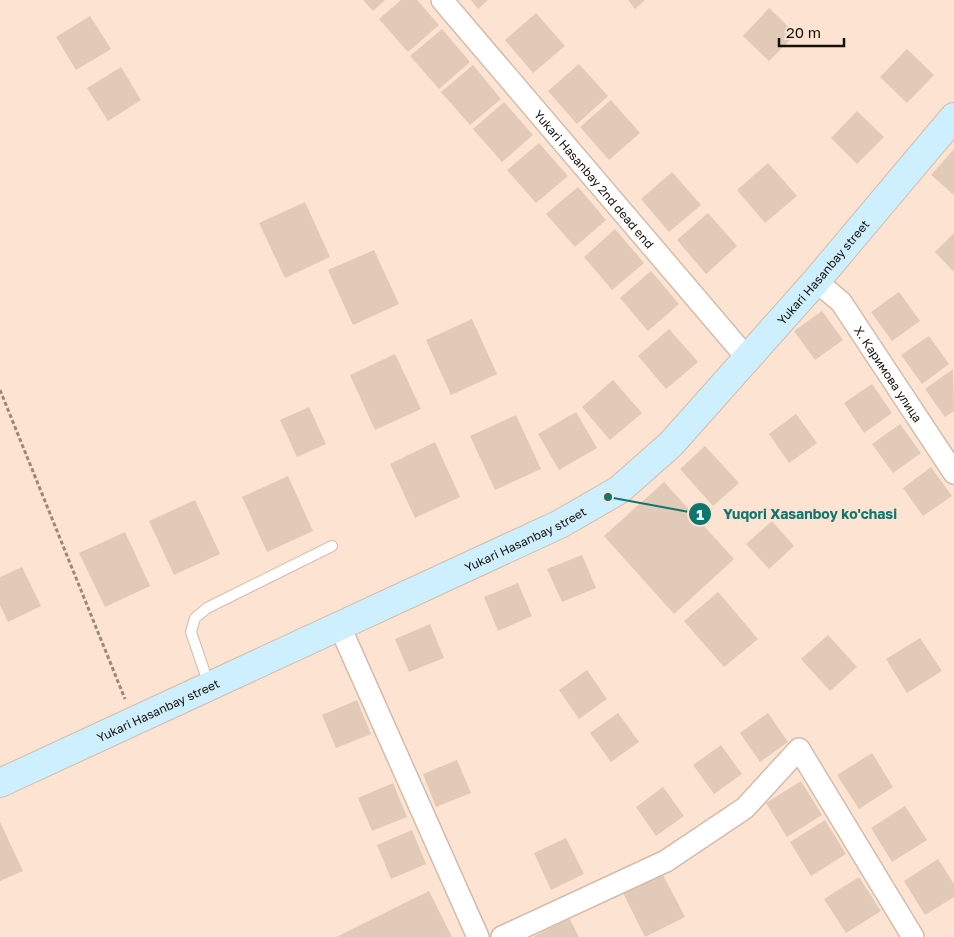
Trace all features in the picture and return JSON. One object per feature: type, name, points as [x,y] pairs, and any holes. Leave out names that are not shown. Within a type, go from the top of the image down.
[{"type":"street","name":"Yukari Hasanbay 2nd dead end","points":[[442,0],[747,358]]},
{"type":"street","name":"Yukari Hasanbay street","points":[[0,783],[560,524],[619,490],[677,438],[816,281],[954,117]]},
{"type":"street","name":"Х. Каримова улица","points":[[816,281],[841,302],[954,473]]},
{"type":"street","points":[[340,627],[478,937]]},
{"type":"street","points":[[502,937],[666,861],[745,808],[799,749],[913,937]]},
{"type":"lane","points":[[209,686],[191,632],[195,618],[207,608],[332,546]]},
{"type":"path","points":[[0,390],[134,720]]},
{"type":"building","points":[[363,0],[385,0],[373,11]]},
{"type":"building","points":[[401,0],[417,0],[439,25],[408,52],[379,19]]},
{"type":"building","points":[[471,0],[488,0],[478,9]]},
{"type":"building","points":[[628,0],[645,0],[635,9]]},
{"type":"building","points":[[769,8],[796,34],[769,61],[743,36]]},
{"type":"building","points":[[536,13],[565,46],[533,73],[505,40]]},
{"type":"building","points":[[90,16],[111,49],[76,70],[56,37]]},
{"type":"building","points":[[442,29],[470,62],[439,89],[410,56]]},
{"type":"building","points":[[907,49],[934,75],[907,103],[880,77]]},
{"type":"building","points":[[579,64],[608,96],[577,124],[548,91]]},
{"type":"building","points":[[473,65],[501,99],[470,125],[441,92]]},
{"type":"building","points":[[121,67],[141,100],[108,121],[87,88]]},
{"type":"building","points":[[611,100],[640,133],[609,160],[580,127]]},
{"type":"building","points":[[504,102],[533,135],[502,162],[473,129]]},
{"type":"building","points":[[857,111],[884,137],[857,164],[831,138]]},
{"type":"building","points":[[539,143],[568,176],[536,203],[507,170]]},
{"type":"building","points":[[954,149],[954,195],[931,175]]},
{"type":"building","points":[[768,163],[797,196],[765,223],[737,190]]},
{"type":"building","points":[[672,172],[701,205],[669,232],[641,199]]},
{"type":"building","points":[[578,187],[606,220],[575,247],[546,214]]},
{"type":"building","points":[[305,202],[330,257],[285,278],[259,223]]},
{"type":"building","points":[[708,213],[737,246],[706,274],[677,240]]},
{"type":"building","points":[[615,229],[644,263],[612,290],[584,257]]},
{"type":"building","points":[[954,233],[954,272],[935,252]]},
{"type":"building","points":[[374,250],[399,304],[353,325],[328,270]]},
{"type":"building","points":[[651,271],[679,304],[648,331],[620,298]]},
{"type":"building","points":[[899,292],[920,321],[892,341],[871,312]]},
{"type":"building","points":[[822,311],[843,340],[815,360],[794,331]]},
{"type":"building","points":[[472,319],[497,374],[451,395],[426,340]]},
{"type":"building","points":[[669,329],[698,362],[666,389],[638,356]]},
{"type":"building","points":[[929,336],[949,364],[922,384],[901,355]]},
{"type":"building","points":[[395,354],[421,409],[375,430],[350,375]]},
{"type":"building","points":[[953,369],[954,411],[945,417],[925,389]]},
{"type":"building","points":[[613,380],[642,413],[610,440],[582,407]]},
{"type":"building","points":[[872,384],[892,413],[864,433],[844,403]]},
{"type":"building","points":[[309,407],[326,444],[297,457],[280,420]]},
{"type":"building","points":[[576,412],[597,448],[559,470],[538,434]]},
{"type":"building","points":[[796,414],[817,443],[789,463],[769,434]]},
{"type":"building","points":[[516,415],[541,469],[495,490],[470,436]]},
{"type":"building","points":[[900,424],[921,453],[893,473],[872,444]]},
{"type":"building","points":[[435,442],[460,497],[415,518],[390,464]]},
{"type":"building","points":[[705,446],[739,483],[713,506],[680,469]]},
{"type":"building","points":[[931,467],[952,496],[923,516],[903,488]]},
{"type":"building","points":[[288,476],[313,531],[267,552],[242,497]]},
{"type":"building","points":[[664,482],[734,559],[674,614],[604,536]]},
{"type":"building","points":[[195,500],[220,554],[174,575],[149,521]]},
{"type":"building","points":[[772,521],[794,546],[769,569],[746,544]]},
{"type":"building","points":[[125,532],[150,586],[105,607],[79,553]]},
{"type":"building","points":[[582,555],[596,588],[562,602],[547,569]]},
{"type":"building","points":[[22,567],[41,606],[8,622],[0,605],[0,577]]},
{"type":"building","points":[[518,583],[532,616],[498,631],[484,597]]},
{"type":"building","points":[[718,592],[758,639],[724,667],[684,621]]},
{"type":"building","points":[[430,624],[444,658],[409,672],[395,639]]},
{"type":"building","points":[[828,635],[857,667],[830,691],[801,659]]},
{"type":"building","points":[[920,638],[942,671],[907,693],[886,659]]},
{"type":"building","points":[[587,670],[607,699],[579,719],[559,690]]},
{"type":"building","points":[[357,700],[371,734],[336,748],[322,715]]},
{"type":"building","points":[[618,713],[639,742],[611,762],[590,733]]},
{"type":"building","points":[[768,713],[788,742],[760,762],[740,733]]},
{"type":"building","points":[[721,745],[742,774],[714,794],[693,765]]},
{"type":"building","points":[[872,753],[893,787],[859,809],[837,775]]},
{"type":"building","points":[[457,760],[471,793],[436,807],[423,774]]},
{"type":"building","points":[[801,781],[822,815],[787,837],[766,803]]},
{"type":"building","points":[[393,783],[407,817],[372,831],[358,798]]},
{"type":"building","points":[[663,787],[684,816],[656,836],[636,807]]},
{"type":"building","points":[[905,806],[927,840],[892,862],[871,828]]},
{"type":"building","points":[[825,820],[846,854],[811,876],[790,842]]},
{"type":"building","points":[[0,822],[23,871],[0,881]]},
{"type":"building","points":[[412,830],[426,864],[391,879],[377,845]]},
{"type":"building","points":[[566,838],[584,874],[551,890],[534,853]]},
{"type":"building","points":[[938,859],[954,884],[954,897],[925,915],[904,881]]},
{"type":"building","points":[[661,871],[685,917],[645,937],[622,891]]},
{"type":"building","points":[[859,877],[881,911],[846,933],[824,899]]},
{"type":"building","points":[[429,891],[452,937],[336,937]]},
{"type":"building","points":[[569,918],[579,937],[533,937]]},
{"type":"place","name":"Yuqori Xasanboy ko'chasi","points":[[608,497]]}]
